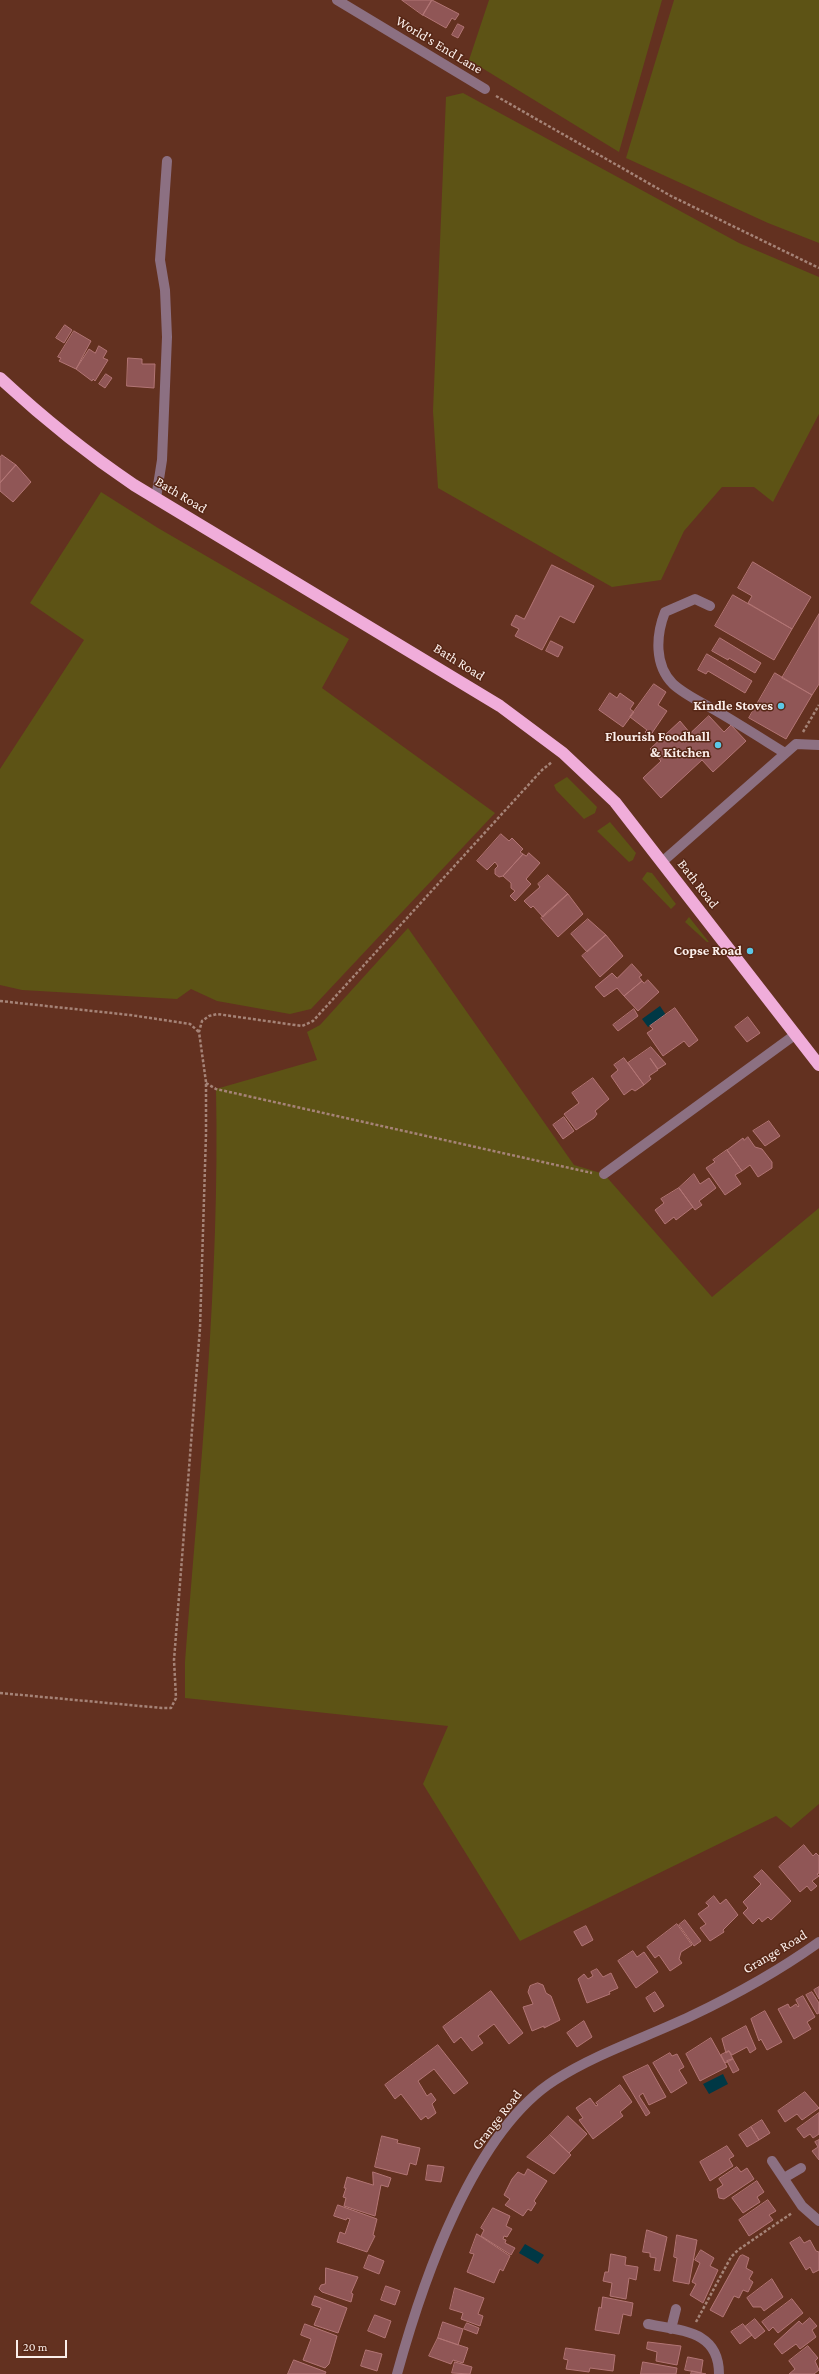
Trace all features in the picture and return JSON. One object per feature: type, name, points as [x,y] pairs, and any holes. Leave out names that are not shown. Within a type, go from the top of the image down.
[{"type":"highway","name":"Bath Road","points":[[0,378],[44,419],[85,452],[156,498],[500,706],[563,753],[615,802],[819,1065]]},
{"type":"street","name":"World's End Lane","points":[[337,0],[485,89]]},
{"type":"street","points":[[156,498],[162,460],[167,337],[165,290],[160,260],[167,161]]},
{"type":"street","points":[[710,606],[695,599],[665,612],[660,626],[658,641],[660,658],[667,674],[673,684],[696,700],[785,753]]},
{"type":"street","points":[[662,862],[796,744],[819,745]]},
{"type":"street","points":[[604,1174],[796,1034]]},
{"type":"street","name":"Grange Road","points":[[397,2374],[406,2341],[443,2240],[468,2183],[498,2136],[535,2094],[575,2068],[693,2015],[776,1970],[819,1942]]},
{"type":"street","points":[[772,2161],[802,2206],[819,2221]]},
{"type":"street","points":[[784,2178],[800,2168]]},
{"type":"street","points":[[671,2329],[676,2309]]},
{"type":"street","points":[[648,2324],[690,2332],[704,2338],[712,2348],[717,2358],[720,2374]]},
{"type":"path","points":[[485,89],[671,196],[819,268]]},
{"type":"path","points":[[796,744],[819,705]]},
{"type":"path","points":[[0,1692],[162,1708],[171,1708],[176,1698],[174,1660],[200,1328],[206,1134],[206,1082],[199,1032],[202,1021],[209,1016],[217,1014],[302,1026],[313,1021],[542,770],[563,753]]},
{"type":"path","points":[[0,1001],[130,1014],[190,1024],[199,1032]]},
{"type":"path","points":[[206,1082],[223,1090],[602,1176],[604,1174]]},
{"type":"path","points":[[690,2332],[731,2257],[738,2250],[802,2206]]},
{"type":"shaded area","points":[[489,0],[662,0],[619,152],[469,60]]},
{"type":"shaded area","points":[[674,0],[819,0],[819,243],[768,223],[626,158]]},
{"type":"shaded area","points":[[463,93],[739,243],[819,277],[819,414],[773,502],[754,487],[722,487],[684,531],[661,580],[612,587],[438,488],[433,411],[446,97]]},
{"type":"shaded area","points":[[101,492],[158,528],[349,639],[322,688],[495,813],[311,1009],[290,1014],[217,1001],[191,989],[177,999],[22,990],[0,985],[0,769],[84,640],[30,603]]},
{"type":"shaded area","points":[[567,777],[597,807],[595,813],[584,819],[556,790],[554,785]]},
{"type":"shaded area","points":[[610,822],[636,853],[633,860],[629,862],[597,831]]},
{"type":"shaded area","points":[[647,872],[652,873],[676,904],[671,909],[642,879]]},
{"type":"shaded area","points":[[689,917],[709,942],[707,942],[685,922]]},
{"type":"shaded area","points":[[408,928],[574,1165],[604,1174],[712,1297],[819,1208],[819,1804],[791,1828],[776,1816],[520,1941],[423,1784],[448,1726],[185,1698],[185,1662],[208,1376],[212,1304],[215,1232],[216,1089],[317,1060],[307,1032],[320,1025]]},
{"type":"water","points":[[660,1006],[666,1015],[648,1027],[642,1019]]},
{"type":"water","points":[[723,2074],[728,2084],[709,2094],[703,2084]]},
{"type":"water","points":[[525,2244],[544,2255],[538,2264],[519,2253]]},
{"type":"building","points":[[402,0],[432,0],[423,15]]},
{"type":"building","points":[[432,0],[459,14],[455,20],[452,18],[446,28],[423,15]]},
{"type":"building","points":[[458,24],[464,27],[458,38],[452,35]]},
{"type":"building","points":[[65,325],[72,330],[64,343],[56,338]]},
{"type":"building","points":[[74,331],[91,341],[76,369],[59,361],[61,358],[58,357]]},
{"type":"building","points":[[99,346],[107,351],[103,358],[108,360],[95,381],[93,379],[92,381],[76,369],[89,349],[95,353]]},
{"type":"building","points":[[128,358],[142,359],[142,364],[155,364],[154,388],[127,386]]},
{"type":"building","points":[[106,374],[112,378],[105,388],[99,384]]},
{"type":"building","points":[[2,455],[16,465],[0,483],[0,458]]},
{"type":"building","points":[[16,465],[31,482],[13,502],[0,491],[0,483]]},
{"type":"building","points":[[753,562],[811,597],[792,629],[748,603],[752,596],[738,588]]},
{"type":"building","points":[[552,565],[594,586],[574,623],[560,616],[542,650],[515,636],[519,629],[511,625],[516,615],[524,619]]},
{"type":"building","points":[[733,595],[792,629],[774,660],[715,626]]},
{"type":"building","points":[[819,614],[819,684],[812,695],[782,678]]},
{"type":"building","points":[[720,638],[761,663],[755,673],[729,658],[728,660],[712,651]]},
{"type":"building","points":[[551,641],[563,647],[558,657],[546,651]]},
{"type":"building","points":[[707,654],[752,681],[745,693],[708,671],[706,674],[698,670]]},
{"type":"building","name":"Kindle Stoves","points":[[775,673],[812,695],[786,739],[749,718]]},
{"type":"building","points":[[654,684],[666,692],[658,705],[667,711],[650,736],[645,732],[647,730],[630,717]]},
{"type":"building","points":[[610,693],[617,698],[620,693],[634,703],[630,709],[634,712],[623,727],[599,710]]},
{"type":"building","points":[[709,716],[724,732],[731,725],[746,741],[713,772],[702,760],[661,798],[643,778],[661,761],[650,749],[680,721],[690,733]]},
{"type":"building","points":[[501,834],[509,841],[512,838],[523,849],[520,852],[523,854],[503,876],[499,877],[495,874],[495,869],[498,866],[495,862],[487,870],[477,861]]},
{"type":"building","points":[[529,853],[540,863],[526,879],[531,884],[515,901],[510,896],[515,891],[511,888],[511,883],[503,876],[523,854],[526,856]]},
{"type":"building","points":[[548,875],[568,894],[543,917],[533,906],[531,908],[524,901],[540,887],[538,884]]},
{"type":"building","points":[[568,894],[583,914],[558,937],[541,918]]},
{"type":"building","points":[[588,919],[606,935],[587,952],[571,934]]},
{"type":"building","points":[[606,935],[623,956],[600,977],[582,956]]},
{"type":"building","points":[[632,964],[642,975],[639,977],[642,981],[624,996],[617,988],[604,997],[595,987],[612,973],[617,978]]},
{"type":"building","points":[[648,980],[659,992],[638,1011],[624,996],[642,981],[644,983]]},
{"type":"building","points":[[675,1008],[698,1040],[689,1047],[684,1041],[663,1056],[647,1033],[653,1029],[650,1026]]},
{"type":"building","points":[[634,1009],[638,1016],[618,1031],[613,1025]]},
{"type":"building","points":[[748,1017],[760,1033],[747,1042],[735,1027]]},
{"type":"building","points":[[651,1047],[666,1064],[658,1069],[650,1058],[658,1070],[649,1076],[651,1079],[644,1085],[628,1063]]},
{"type":"building","points":[[624,1058],[644,1085],[635,1091],[632,1089],[624,1095],[611,1076],[618,1070],[614,1065]]},
{"type":"building","points":[[593,1078],[609,1099],[595,1111],[597,1114],[594,1118],[576,1130],[564,1114],[579,1103],[572,1093]]},
{"type":"building","points":[[564,1117],[574,1131],[563,1139],[553,1125]]},
{"type":"building","points":[[769,1121],[780,1136],[765,1146],[753,1131]]},
{"type":"building","points":[[748,1137],[755,1147],[762,1149],[772,1162],[772,1168],[758,1177],[750,1165],[742,1171],[727,1150],[743,1138],[744,1140]]},
{"type":"building","points":[[727,1150],[742,1171],[735,1175],[741,1184],[725,1195],[706,1168],[715,1162],[713,1160]]},
{"type":"building","points":[[694,1174],[700,1184],[709,1178],[716,1188],[699,1201],[702,1205],[695,1210],[679,1188]]},
{"type":"building","points":[[679,1188],[693,1207],[676,1220],[674,1217],[665,1224],[655,1210],[664,1203],[661,1199]]},
{"type":"building","points":[[804,1845],[813,1856],[816,1853],[819,1856],[819,1873],[817,1874],[819,1876],[812,1881],[817,1886],[811,1891],[807,1886],[800,1892],[779,1867]]},
{"type":"building","points":[[762,1870],[791,1901],[771,1920],[768,1917],[762,1922],[759,1918],[753,1924],[743,1913],[748,1908],[743,1902],[761,1884],[754,1877]]},
{"type":"building","points":[[714,1896],[720,1904],[726,1899],[738,1915],[723,1930],[724,1932],[710,1941],[700,1928],[706,1924],[698,1914],[709,1906],[706,1903]]},
{"type":"building","points":[[685,1920],[701,1941],[694,1946],[679,1925]]},
{"type":"building","points":[[677,1924],[692,1945],[681,1952],[679,1959],[682,1963],[670,1971],[659,1955],[655,1958],[647,1947]]},
{"type":"building","points":[[586,1926],[593,1940],[582,1946],[574,1932]]},
{"type":"building","points":[[633,1951],[637,1957],[644,1952],[658,1972],[636,1988],[618,1961]]},
{"type":"building","points":[[597,1969],[603,1977],[611,1973],[618,1988],[609,1992],[610,1994],[587,2003],[578,1979],[584,1974],[588,1979],[593,1976],[591,1972]]},
{"type":"building","points":[[538,1983],[543,1985],[546,1993],[551,1996],[560,2020],[544,2028],[544,2026],[532,2031],[523,2007],[533,2004],[528,1992],[530,1986]]},
{"type":"building","points":[[819,1987],[819,1999],[814,1990]]},
{"type":"building","points":[[491,1991],[523,2033],[509,2044],[494,2024],[478,2036],[483,2043],[472,2051],[461,2037],[454,2043],[443,2027]]},
{"type":"building","points":[[655,1992],[664,2006],[654,2012],[646,1998]]},
{"type":"building","points":[[812,1992],[819,2003],[819,2013],[817,2014],[806,1995]]},
{"type":"building","points":[[803,1996],[815,2017],[807,2022],[811,2029],[794,2039],[778,2009],[788,2004],[790,2008],[796,2004],[798,2007],[799,2006],[796,2000]]},
{"type":"building","points":[[765,2011],[782,2042],[767,2050],[761,2039],[759,2041],[751,2019]]},
{"type":"building","points":[[584,2021],[592,2037],[577,2047],[567,2033]]},
{"type":"building","points":[[746,2026],[756,2049],[750,2053],[747,2047],[732,2055],[729,2051],[726,2053],[722,2039]]},
{"type":"building","points":[[711,2038],[727,2067],[700,2081],[686,2054]]},
{"type":"building","points":[[438,2045],[468,2083],[454,2094],[434,2069],[418,2081],[427,2096],[431,2093],[436,2100],[432,2104],[436,2113],[428,2119],[426,2116],[421,2120],[401,2094],[395,2099],[385,2085]]},
{"type":"building","points":[[729,2051],[733,2059],[725,2063],[721,2055]]},
{"type":"building","points":[[670,2053],[672,2056],[677,2054],[684,2067],[679,2070],[687,2083],[671,2093],[653,2063]]},
{"type":"building","points":[[733,2059],[739,2070],[733,2073],[727,2061]]},
{"type":"building","points":[[648,2065],[666,2097],[649,2105],[643,2093],[639,2096],[650,2113],[646,2116],[623,2077]]},
{"type":"building","points":[[620,2085],[632,2102],[620,2112],[623,2116],[593,2139],[579,2120],[583,2118],[576,2108],[590,2098],[596,2106],[598,2105],[596,2103]]},
{"type":"building","points":[[805,2092],[819,2108],[802,2120],[797,2114],[785,2122],[778,2111]]},
{"type":"building","points":[[819,2113],[819,2134],[813,2138],[810,2134],[804,2138],[797,2129]]},
{"type":"building","points":[[568,2116],[587,2134],[569,2153],[550,2135]]},
{"type":"building","points":[[762,2120],[770,2133],[759,2140],[751,2127]]},
{"type":"building","points":[[751,2127],[759,2140],[747,2147],[739,2135]]},
{"type":"building","points":[[550,2135],[571,2155],[554,2174],[527,2157]]},
{"type":"building","points":[[382,2136],[398,2140],[397,2143],[420,2148],[416,2165],[410,2163],[407,2175],[375,2167]]},
{"type":"building","points":[[819,2140],[819,2160],[812,2151],[818,2147],[815,2142]]},
{"type":"building","points":[[727,2146],[734,2156],[729,2159],[733,2166],[710,2181],[700,2162]]},
{"type":"building","points":[[428,2165],[444,2167],[441,2182],[426,2180]]},
{"type":"building","points":[[737,2167],[741,2172],[747,2168],[754,2179],[724,2199],[719,2198],[717,2189],[723,2185],[719,2179]]},
{"type":"building","points":[[528,2169],[547,2181],[534,2201],[536,2203],[531,2211],[528,2209],[523,2216],[505,2205],[510,2199],[504,2195],[512,2179],[518,2172],[524,2175]]},
{"type":"building","points":[[373,2172],[391,2178],[388,2187],[381,2185],[375,2216],[344,2206],[346,2198],[343,2197],[347,2177],[373,2185]]},
{"type":"building","points":[[757,2181],[764,2192],[757,2197],[760,2202],[743,2213],[732,2198]]},
{"type":"building","points":[[768,2200],[776,2211],[769,2215],[773,2220],[749,2236],[739,2220]]},
{"type":"building","points":[[338,2205],[377,2219],[373,2235],[375,2236],[367,2252],[337,2242],[340,2232],[345,2234],[350,2219],[347,2218],[346,2220],[334,2216]]},
{"type":"building","points":[[493,2208],[510,2216],[506,2226],[512,2229],[507,2237],[504,2236],[503,2239],[506,2240],[505,2243],[515,2248],[511,2255],[481,2236],[484,2230],[481,2228]]},
{"type":"building","points":[[647,2230],[667,2237],[660,2271],[654,2270],[656,2258],[650,2257],[650,2253],[643,2252]]},
{"type":"building","points":[[477,2234],[510,2256],[503,2271],[500,2269],[494,2283],[467,2272],[474,2254],[470,2253]]},
{"type":"building","points":[[677,2235],[697,2240],[689,2284],[673,2281],[677,2258],[674,2257]]},
{"type":"building","points":[[800,2237],[804,2243],[810,2240],[816,2251],[819,2252],[819,2270],[813,2273],[810,2267],[806,2270],[790,2243]]},
{"type":"building","points":[[701,2250],[714,2258],[710,2266],[718,2270],[703,2303],[690,2295],[696,2284],[692,2282],[700,2263],[695,2260]]},
{"type":"building","points":[[611,2254],[626,2257],[625,2265],[638,2267],[636,2280],[629,2278],[626,2299],[610,2296],[612,2283],[603,2281],[605,2272],[608,2272]]},
{"type":"building","points":[[369,2255],[384,2261],[379,2274],[364,2268]]},
{"type":"building","points":[[743,2255],[749,2258],[746,2268],[753,2272],[749,2279],[753,2282],[748,2292],[743,2290],[739,2298],[734,2296],[723,2317],[710,2310],[740,2256]]},
{"type":"building","points":[[326,2268],[358,2277],[351,2293],[353,2294],[351,2302],[322,2292],[319,2289],[321,2285],[325,2284]]},
{"type":"building","points":[[772,2279],[783,2297],[764,2311],[761,2307],[753,2307],[747,2298]]},
{"type":"building","points":[[386,2286],[400,2291],[395,2305],[381,2300]]},
{"type":"building","points":[[455,2288],[484,2298],[478,2314],[483,2316],[480,2326],[461,2319],[463,2313],[450,2309]]},
{"type":"building","points":[[315,2296],[347,2308],[338,2333],[314,2325],[321,2308],[312,2305]]},
{"type":"building","points":[[603,2297],[633,2303],[631,2316],[623,2314],[619,2334],[595,2330],[599,2307],[601,2308]]},
{"type":"building","points":[[792,2299],[803,2313],[778,2333],[773,2327],[769,2331],[762,2322]]},
{"type":"building","points":[[375,2315],[391,2321],[385,2338],[368,2331]]},
{"type":"building","points":[[810,2318],[817,2326],[812,2330],[816,2337],[800,2349],[796,2344],[782,2354],[774,2344],[799,2321],[802,2324]]},
{"type":"building","points":[[755,2319],[765,2331],[755,2339],[745,2327]]},
{"type":"building","points":[[443,2322],[463,2329],[458,2345],[438,2338]]},
{"type":"building","points":[[467,2323],[479,2328],[477,2334],[464,2329]]},
{"type":"building","points":[[305,2324],[337,2336],[329,2364],[325,2368],[303,2360],[311,2339],[301,2335]]},
{"type":"building","points":[[743,2324],[752,2335],[740,2344],[731,2332]]},
{"type":"building","points":[[438,2338],[468,2348],[463,2363],[453,2360],[451,2364],[429,2356]]},
{"type":"building","points":[[648,2342],[681,2346],[677,2365],[656,2361],[657,2352],[647,2349]]},
{"type":"building","points":[[808,2346],[818,2358],[815,2361],[819,2370],[814,2374],[789,2374],[795,2369],[789,2361]]},
{"type":"building","points":[[566,2348],[615,2355],[613,2371],[590,2368],[589,2372],[566,2369],[568,2360],[564,2359]]},
{"type":"building","points":[[366,2350],[382,2354],[377,2371],[361,2366]]},
{"type":"building","points":[[688,2357],[703,2360],[701,2373],[685,2370]]},
{"type":"building","points":[[294,2360],[326,2372],[325,2374],[288,2374]]},
{"type":"building","points":[[455,2362],[472,2367],[470,2374],[452,2373]]},
{"type":"building","points":[[643,2362],[677,2368],[676,2374],[641,2374]]},
{"type":"building","points":[[692,2371],[706,2374],[691,2374]]},
{"type":"place","name":"Kindle Stoves","points":[[781,706]]},
{"type":"place","name":"Flourish Foodhall & Kitchen","points":[[718,745]]},
{"type":"place","name":"Copse Road","points":[[750,951]]}]
